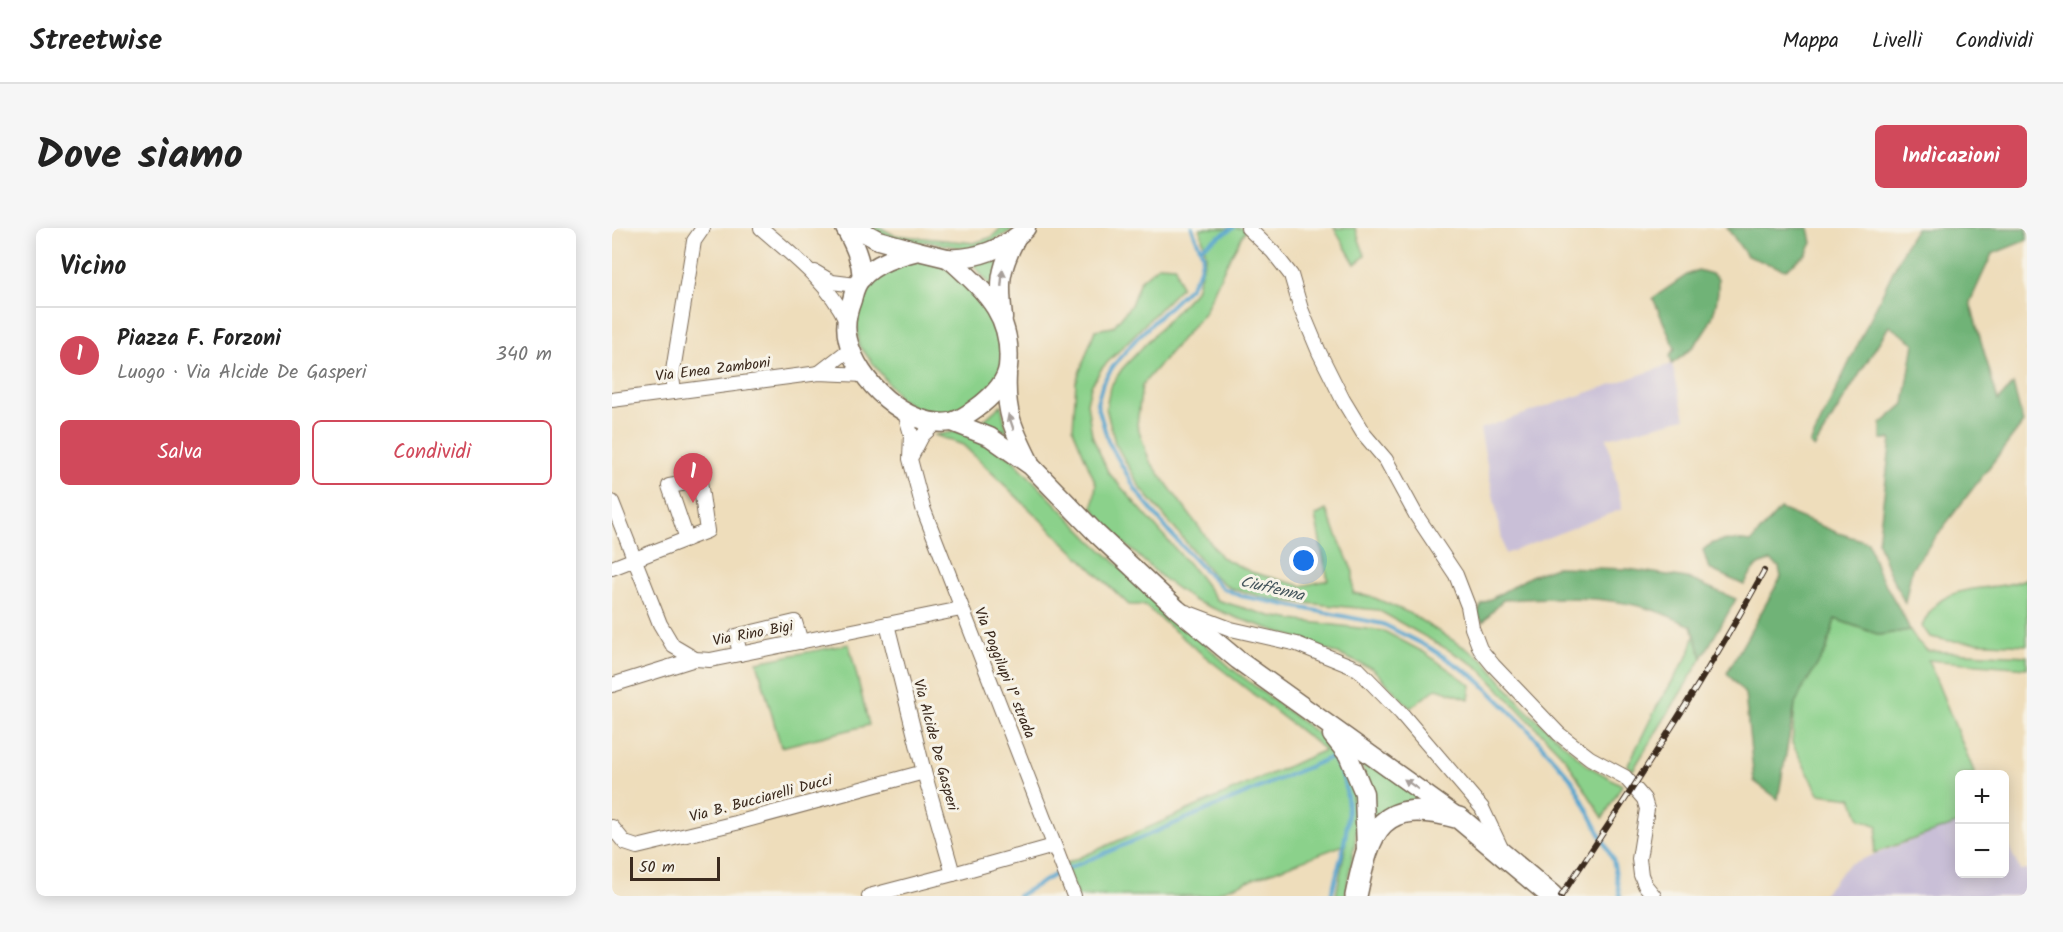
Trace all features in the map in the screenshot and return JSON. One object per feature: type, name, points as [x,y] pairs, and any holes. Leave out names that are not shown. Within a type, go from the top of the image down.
[{"type":"main road","points":[[845,228],[854,244],[862,270],[846,321],[847,338],[850,349],[866,375],[887,399],[905,413],[923,421],[945,422],[990,437],[1031,466],[1097,534],[1177,609],[1238,660],[1459,818],[1552,896]]},
{"type":"main road","points":[[855,228],[878,240],[947,258],[983,253],[1021,233]]},
{"type":"main road","points":[[1021,233],[1002,269],[1001,294],[1003,320],[1008,339],[1008,411],[1031,466]]},
{"type":"main road","points":[[859,281],[881,264],[918,251]]},
{"type":"main road","points":[[947,258],[986,295],[1003,320]]},
{"type":"main road","points":[[945,422],[968,414],[987,400],[1007,375]]},
{"type":"main road","points":[[1320,720],[1348,755],[1364,793],[1366,850],[1356,896]]},
{"type":"main road","points":[[1366,850],[1378,826],[1402,812],[1432,812],[1459,818]]},
{"type":"street","points":[[674,392],[672,377],[694,242],[703,228]]},
{"type":"street","points":[[762,228],[838,302],[846,321]]},
{"type":"street","points":[[1248,228],[1273,252],[1291,274],[1301,309],[1318,352],[1343,399],[1363,433],[1386,460],[1416,515],[1456,575],[1468,606],[1472,628],[1480,649],[1559,734],[1590,758],[1625,777],[1644,799],[1647,809],[1639,859],[1645,885],[1654,896]]},
{"type":"street","points":[[801,264],[832,282],[859,281]]},
{"type":"street","points":[[819,373],[850,349]]},
{"type":"street","name":"Via Enea Zamboni","points":[[612,400],[819,373],[866,375]]},
{"type":"street","name":"Via Poggilupi 1° strada","points":[[905,413],[911,434],[910,459],[923,508],[1074,896]]},
{"type":"street","points":[[910,459],[922,436],[945,422]]},
{"type":"street","name":"Via Rino Bigi","points":[[612,502],[660,624],[674,646],[694,659],[710,660],[961,609]]},
{"type":"street","points":[[612,568],[687,539]]},
{"type":"street","points":[[1177,609],[1231,629],[1297,644],[1358,669],[1401,713],[1482,808],[1504,856]]},
{"type":"street","points":[[740,654],[736,636],[795,622],[801,642]]},
{"type":"street","name":"Via Alcide De Gasperi","points":[[887,624],[924,772],[953,874]]},
{"type":"street","points":[[612,685],[694,659]]},
{"type":"street","name":"Via B. Bucciarelli Ducci","points":[[612,827],[625,843],[638,848],[924,772]]},
{"type":"street","points":[[869,896],[1054,846]]},
{"type":"shaded area","points":[[1672,364],[1685,418],[1607,438],[1622,509],[1505,554],[1480,429]]},
{"type":"shaded area","points":[[1955,824],[1955,878],[2009,878],[2009,847],[2020,870],[2027,869],[2027,896],[1821,896],[1849,864]]},
{"type":"green space","points":[[864,228],[881,228],[894,235],[974,243],[992,237],[1001,228],[1016,228],[977,250],[928,242],[903,243]]},
{"type":"green space","points":[[1200,228],[1242,228],[1245,231],[1204,313],[1142,385],[1137,425],[1149,460],[1221,557],[1251,572],[1302,586],[1328,580],[1315,516],[1326,510],[1353,572],[1353,593],[1370,596],[1409,613],[1483,659],[1526,710],[1588,766],[1622,785],[1603,818],[1566,759],[1477,666],[1378,610],[1274,600],[1230,588],[1214,576],[1140,487],[1115,443],[1106,408],[1110,387],[1122,369],[1196,290],[1206,255]]},
{"type":"green space","points":[[1334,228],[1355,228],[1365,256],[1355,264]]},
{"type":"green space","points":[[1727,228],[1809,228],[1812,243],[1806,254],[1785,270],[1747,256]]},
{"type":"green space","points":[[1916,228],[2027,228],[2027,240],[1992,254],[1970,302],[1998,401],[2013,384],[2023,423],[1912,568],[1905,603],[1888,570],[1878,542],[1891,439],[1881,439],[1881,424],[1904,404],[1914,343],[1889,326],[1814,448],[1810,444],[1907,242]]},
{"type":"green space","points":[[1004,252],[995,291],[970,261]]},
{"type":"green space","points":[[931,261],[953,272],[998,322],[1002,362],[997,380],[965,408],[945,414],[918,410],[900,399],[859,345],[856,313],[862,291],[878,275],[898,265]]},
{"type":"green space","points":[[1159,265],[1175,266],[1181,287],[1102,368],[1091,386],[1087,403],[1092,435],[1108,472],[1199,576],[1217,600],[1270,616],[1384,631],[1425,653],[1471,685],[1469,699],[1437,688],[1410,708],[1373,669],[1307,641],[1237,618],[1195,601],[1165,580],[1104,525],[1093,507],[1096,484],[1073,429],[1076,382],[1095,330],[1113,327],[1131,305],[1140,281]]},
{"type":"green space","points":[[1698,270],[1712,274],[1718,279],[1716,305],[1701,338],[1672,364],[1670,356],[1675,349],[1653,298]]},
{"type":"green space","points":[[1001,405],[1007,432],[983,421]]},
{"type":"green space","points":[[959,431],[1009,456],[1092,541],[1231,668],[1331,744],[1355,783],[1358,813],[1345,896],[1336,896],[1346,844],[1208,896],[1077,896],[1065,864],[1325,750],[1202,654],[1144,605],[1129,605],[963,445],[935,435]]},
{"type":"green space","points":[[1780,509],[1838,533],[1868,542],[1878,572],[1910,630],[1880,635],[1835,619],[1826,651],[1795,704],[1778,799],[1754,781],[1745,694],[1727,673],[1781,577],[1779,567],[1771,561],[1761,564],[1754,569],[1744,585],[1709,569],[1703,550],[1719,541],[1751,542]]},
{"type":"green space","points":[[1556,567],[1628,569],[1687,578],[1736,599],[1702,658],[1692,626],[1635,605],[1578,598],[1503,600],[1483,622],[1477,614],[1482,604],[1531,576]]},
{"type":"green space","points":[[2027,578],[2027,645],[1950,641],[1930,637],[1922,626],[1932,609],[1952,594],[2003,585]]},
{"type":"green space","points":[[1835,619],[1880,635],[1910,630],[1917,641],[1928,651],[2027,656],[2027,668],[1928,660],[1973,770],[1955,770],[1955,824],[1874,853],[1878,826],[1860,819],[1852,798],[1819,794],[1792,743],[1795,704],[1826,651]]},
{"type":"green space","points":[[1695,633],[1702,658],[1633,770],[1628,765],[1656,708],[1689,654]]},
{"type":"green space","points":[[849,644],[869,725],[781,747],[757,662]]},
{"type":"green space","points":[[1352,748],[1431,802],[1393,807],[1372,818],[1368,781]]},
{"type":"waterway","name":"Ciuffenna","points":[[1192,228],[1203,255],[1199,272],[1190,287],[1138,337],[1114,365],[1103,382],[1097,403],[1108,441],[1136,490],[1170,533],[1222,588],[1241,596],[1383,624],[1430,648],[1475,677],[1525,726],[1572,780],[1613,859],[1620,896]]},
{"type":"waterway","points":[[1200,248],[1233,228]]},
{"type":"waterway","points":[[1018,896],[1058,873],[1332,757],[1341,773],[1348,808],[1344,843],[1331,896]]},
{"type":"railway","points":[[1561,896],[1692,695],[1764,571]]},
{"type":"place","name":"Piazza F. Forzoni","points":[[693,503]]}]
